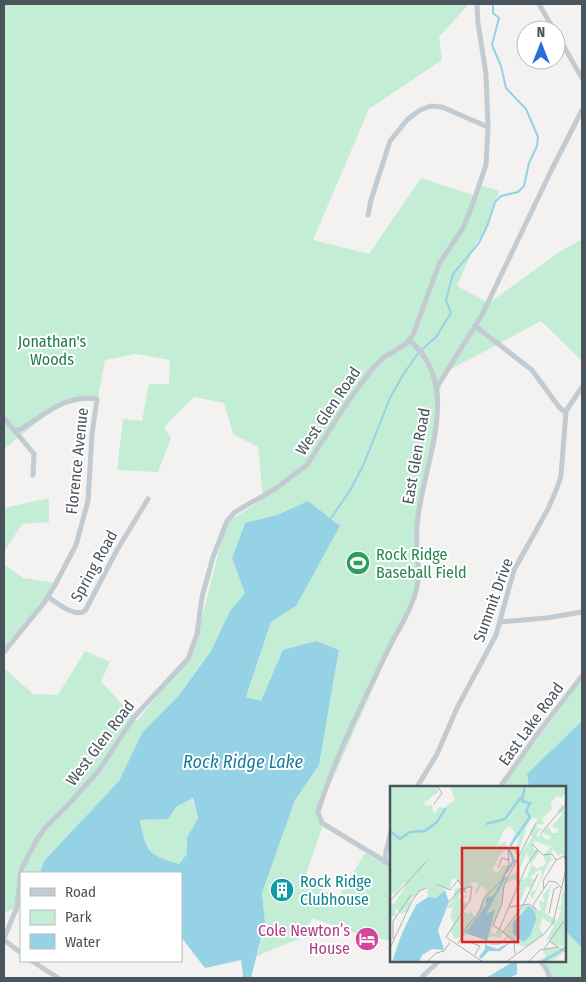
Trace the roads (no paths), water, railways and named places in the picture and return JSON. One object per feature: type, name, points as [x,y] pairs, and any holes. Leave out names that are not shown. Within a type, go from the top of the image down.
[{"type":"street","points":[[437,387],[423,353],[409,340],[413,335],[439,264],[463,228],[486,165],[488,127],[486,74],[477,4]]},
{"type":"street","points":[[539,4],[548,20]]},
{"type":"street","points":[[566,51],[582,78]]},
{"type":"street","points":[[368,215],[390,141],[407,120],[420,110],[431,106],[442,107],[488,127]]},
{"type":"street","name":"East Glen Road","points":[[385,862],[333,831],[321,821],[318,812],[342,750],[411,604],[417,586],[417,526],[422,486],[437,426],[439,404],[437,387],[495,290],[582,110]]},
{"type":"street","points":[[475,326],[532,370],[566,413]]},
{"type":"street","name":"West Glen Road","points":[[21,872],[44,829],[100,769],[134,717],[188,659],[197,634],[202,597],[213,557],[227,520],[241,508],[275,489],[307,465],[356,389],[372,369],[384,357],[406,344],[409,340]]},
{"type":"street","name":"Summit Drive","points":[[417,786],[436,754],[460,700],[496,635],[514,570],[557,488],[560,476],[566,413],[582,387]]},
{"type":"street","name":"Florence Avenue","points":[[4,652],[48,597],[76,545],[88,502],[92,434],[97,399],[84,397],[70,400],[15,431]]},
{"type":"street","points":[[4,418],[34,454],[33,475]]},
{"type":"street","name":"Spring Road","points":[[48,597],[63,607],[80,614],[85,611],[117,550],[148,499]]},
{"type":"street","points":[[500,622],[546,618],[582,612]]},
{"type":"street","name":"East Lake Road","points":[[501,786],[582,676]]},
{"type":"street","points":[[390,836],[385,862],[390,864]]},
{"type":"street","name":"West Glen Road","points":[[4,939],[17,907],[20,879]]},
{"type":"street","points":[[4,939],[20,952]]},
{"type":"street","points":[[34,962],[58,978]]},
{"type":"street","points":[[421,978],[438,962]]},
{"type":"street","points":[[541,962],[550,978]]},
{"type":"water","name":"Rock Ridge Lake","points":[[308,501],[340,526],[296,606],[271,622],[246,697],[261,701],[283,650],[316,641],[339,650],[319,765],[295,800],[262,893],[265,922],[251,978],[242,978],[241,960],[205,968],[182,938],[182,872],[40,872],[44,861],[119,781],[142,733],[180,694],[211,651],[230,611],[245,593],[232,558],[245,523],[277,515]],"holes":[[[193,798],[198,818],[187,838],[187,854],[179,864],[161,858],[150,851],[147,846],[140,820],[168,819],[177,806]]]},
{"type":"water","points":[[582,721],[582,948],[566,932],[566,786],[529,786],[527,774]]},
{"type":"water","points":[[512,962],[517,962],[517,974],[509,978],[486,978]]},
{"type":"waterway","points":[[331,518],[349,492],[363,466],[390,398],[403,375],[419,352],[436,337],[451,313],[446,300],[453,274],[479,243],[495,202],[501,196],[518,192],[524,186],[529,163],[537,146],[538,137],[526,109],[506,88],[501,66],[492,45],[499,18],[493,13],[493,4]]},
{"type":"place","name":"Rock Ridge Baseball Field","points":[[358,563]]},
{"type":"place","name":"Rock Ridge Clubhouse","points":[[282,890]]},
{"type":"place","name":"Cole Newton’s House","points":[[367,939]]},
{"type":"park label","name":"Jonathan's Woods","points":[[52,350]]}]
